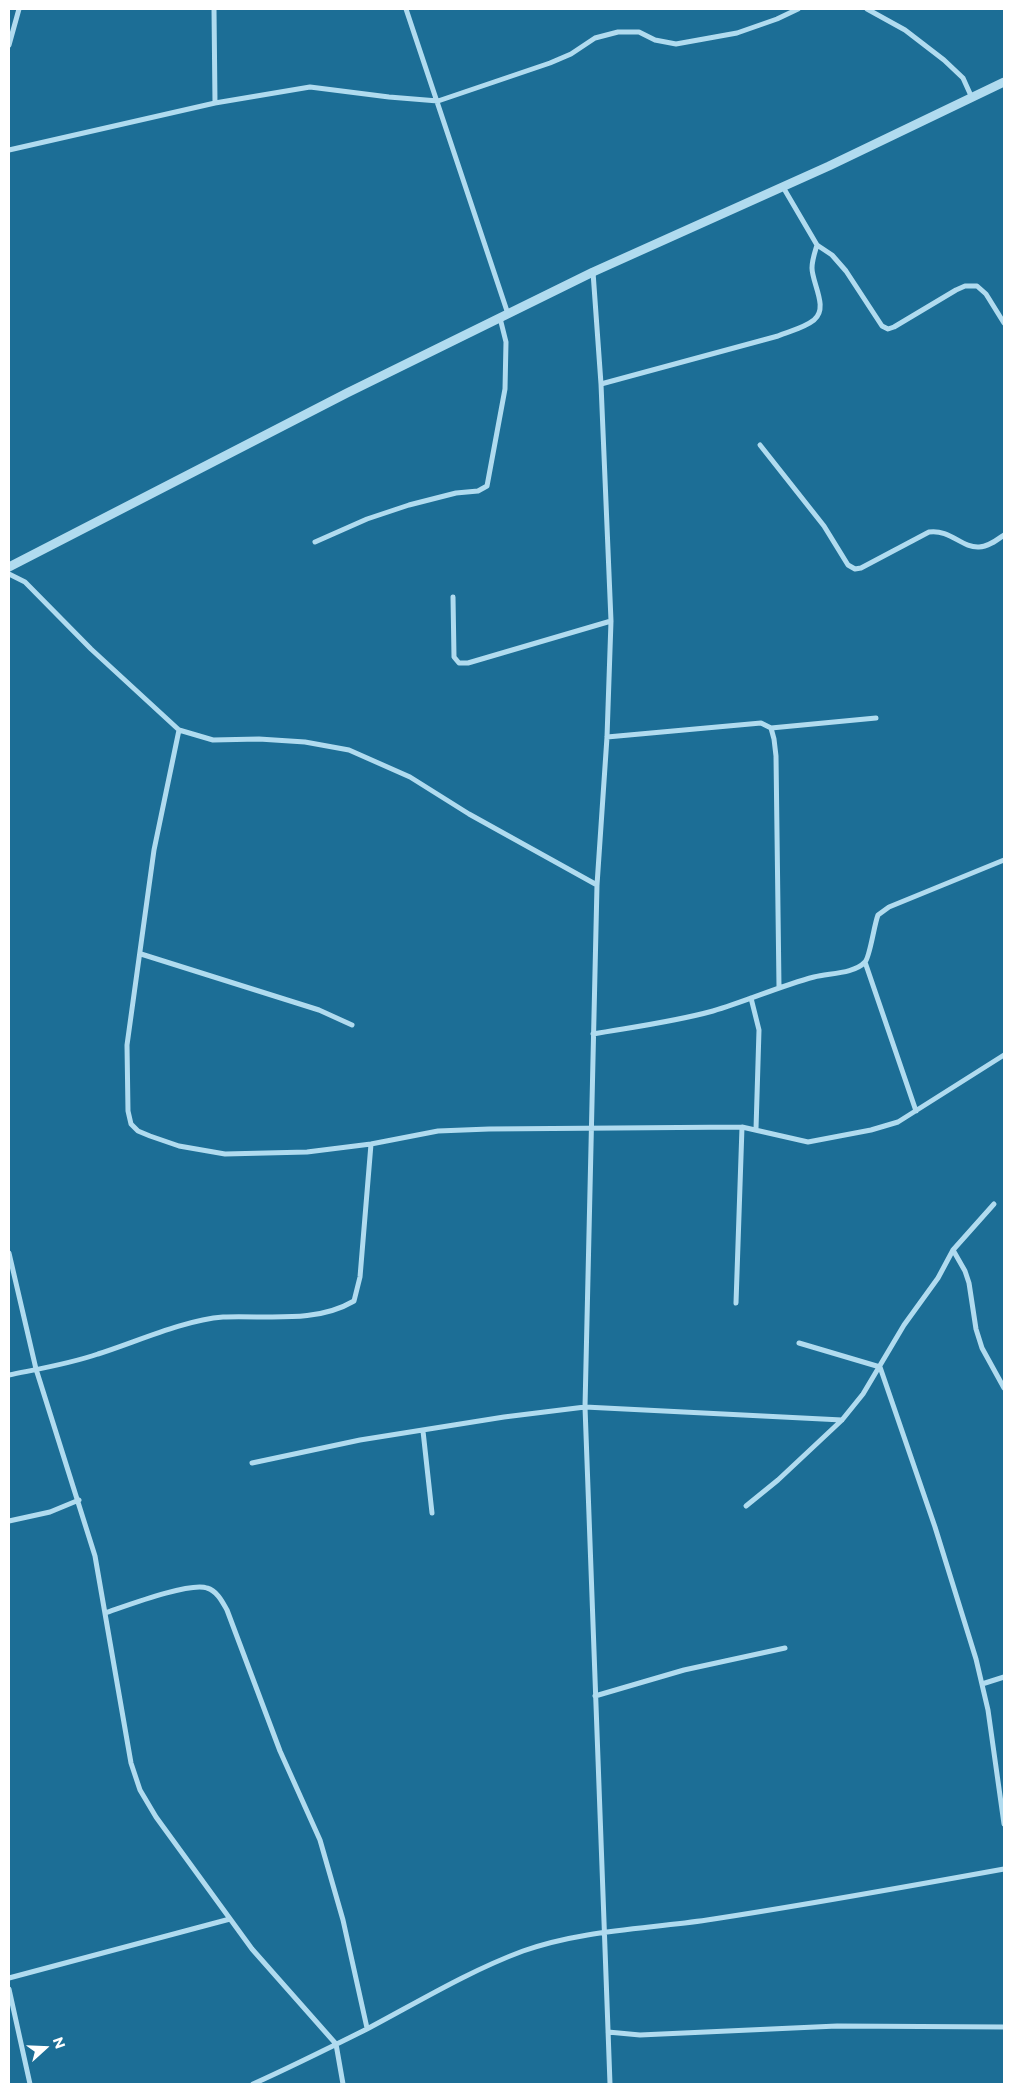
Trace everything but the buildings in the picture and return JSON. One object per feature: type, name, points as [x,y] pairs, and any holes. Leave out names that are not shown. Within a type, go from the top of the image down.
[{"type":"street","points":[[9,45],[19,9]]},
{"type":"street","points":[[214,9],[215,103]]},
{"type":"street","points":[[315,542],[367,519],[409,505],[478,491],[487,486],[504,389],[506,342],[504,316],[438,101],[406,9]]},
{"type":"street","points":[[9,150],[215,103],[310,87],[405,99],[438,101],[550,63],[571,54],[595,38],[618,32],[639,32],[655,40],[676,44],[737,33],[777,19],[798,9]]},
{"type":"street","points":[[867,9],[905,30],[944,60],[964,78],[972,98]]},
{"type":"street","points":[[9,19],[15,20]]},
{"type":"street","points":[[9,567],[338,398],[593,272],[782,187],[1004,82]]},
{"type":"street","points":[[782,187],[817,245],[832,255],[846,271],[882,326],[894,328],[965,286],[977,286],[986,294],[1004,323]]},
{"type":"street","points":[[601,384],[778,336],[803,327],[816,319],[820,311],[820,301],[813,280],[812,266],[817,245]]},
{"type":"street","points":[[593,272],[601,384],[611,621],[607,737],[597,885],[592,1034],[585,1407],[610,2084]]},
{"type":"street","points":[[760,445],[824,526],[848,565],[855,569],[861,568],[929,532],[937,531],[970,546],[980,547],[1004,535]]},
{"type":"street","points":[[9,574],[25,582],[91,649],[179,730],[213,740],[259,739],[305,742],[349,750],[410,777],[469,814],[597,885]]},
{"type":"street","points":[[453,597],[454,657],[459,662],[468,663],[611,621]]},
{"type":"street","points":[[607,737],[761,723],[771,728],[876,718]]},
{"type":"street","points":[[771,728],[776,756],[779,988]]},
{"type":"street","points":[[179,730],[154,850],[127,1045],[128,1111],[131,1124],[138,1131],[179,1146],[225,1154],[306,1152],[371,1144],[438,1131],[742,1127],[808,1142],[871,1130],[898,1122],[1004,1055]]},
{"type":"street","points":[[592,1034],[664,1022],[714,1011],[815,977],[856,968],[865,962],[870,954],[870,945],[878,915],[889,907],[1004,860]]},
{"type":"street","points":[[141,954],[319,1010],[352,1024]]},
{"type":"street","points":[[865,962],[916,1111]]},
{"type":"street","points":[[751,998],[759,1030],[756,1129]]},
{"type":"street","points":[[736,1303],[742,1127]]},
{"type":"street","points":[[9,1375],[96,1355],[195,1322],[220,1317],[288,1317],[326,1313],[340,1309],[354,1301],[360,1277],[371,1144]]},
{"type":"street","points":[[746,1506],[778,1480],[842,1420],[863,1394],[904,1325],[938,1278],[953,1250],[994,1204]]},
{"type":"street","points":[[953,1250],[965,1271],[969,1283],[979,1338],[1004,1388]]},
{"type":"street","points":[[9,1253],[36,1369],[79,1500],[95,1556],[131,1763],[140,1790],[156,1817],[252,1949],[336,2044],[343,2084]]},
{"type":"street","points":[[799,1344],[880,1367]]},
{"type":"street","points":[[880,1367],[935,1527],[982,1684],[994,1749],[1004,1824]]},
{"type":"street","points":[[252,1463],[360,1440],[504,1417],[585,1407],[842,1420]]},
{"type":"street","points":[[423,1431],[432,1512]]},
{"type":"street","points":[[9,1521],[50,1512],[79,1500]]},
{"type":"street","points":[[105,1612],[191,1587],[207,1588],[219,1596],[227,1610],[280,1751],[320,1840],[343,1920],[367,2028]]},
{"type":"street","points":[[595,1696],[684,1670],[785,1648]]},
{"type":"street","points":[[982,1684],[1004,1677]]},
{"type":"street","points":[[252,2084],[336,2044],[443,1988],[523,1952],[555,1942],[604,1932],[649,1928],[806,1905],[1004,1869]]},
{"type":"street","points":[[9,1978],[230,1919]]},
{"type":"street","points":[[9,1989],[30,2084]]},
{"type":"street","points":[[608,2032],[640,2035],[837,2026],[1004,2027]]}]
